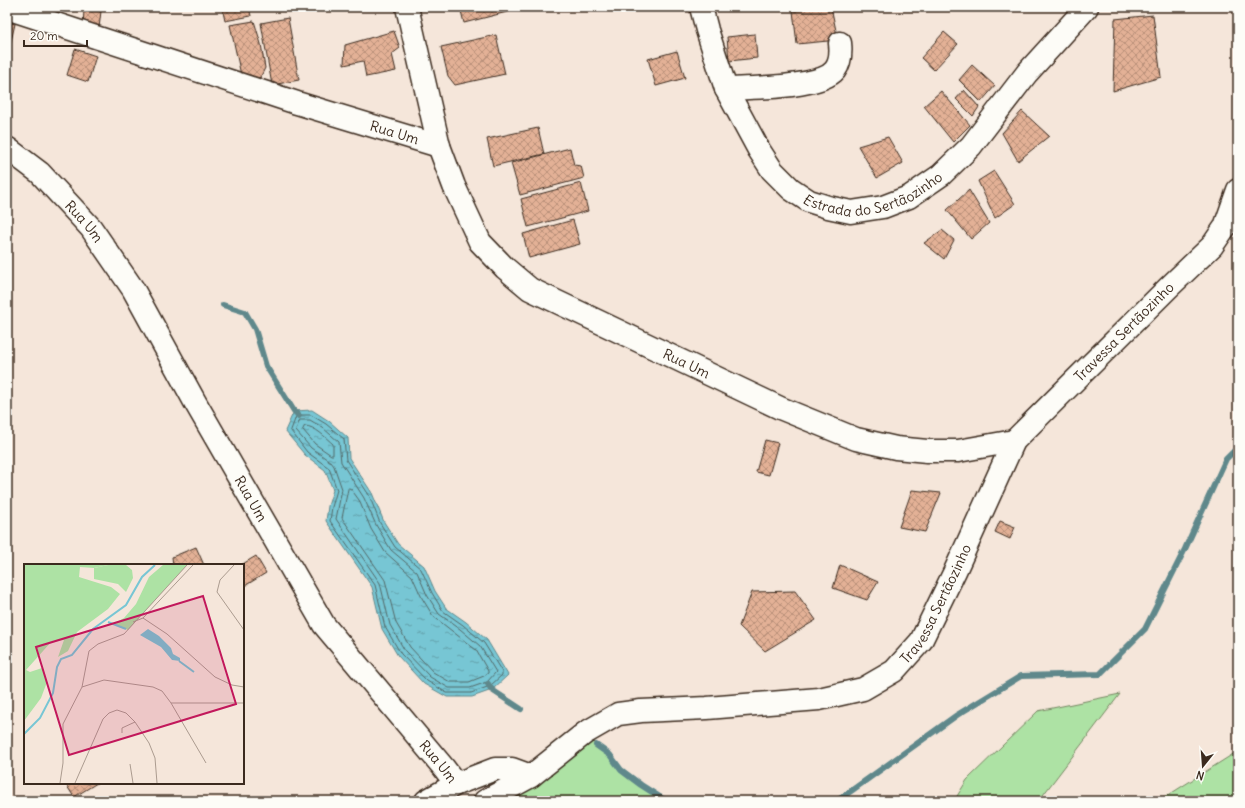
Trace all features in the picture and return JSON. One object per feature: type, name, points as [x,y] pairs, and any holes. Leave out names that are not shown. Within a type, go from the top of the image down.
[{"type":"street","name":"Rua Um","points":[[407,7],[439,146],[454,186],[480,242],[505,268],[530,289],[780,408],[856,439],[896,448],[927,451],[958,451],[1014,441]]},
{"type":"street","name":"Estrada do Sertãozinho","points":[[701,7],[726,89],[762,155],[772,170],[791,189],[809,201],[851,212],[883,207],[909,197],[941,175],[971,146],[1027,73],[1087,7]]},
{"type":"street","name":"Rua Um","points":[[7,8],[297,103],[439,146]]},
{"type":"street","points":[[726,89],[790,86],[826,77],[834,70],[839,62],[841,55],[840,43]]},
{"type":"street","name":"Rua Um","points":[[7,148],[40,173],[91,228],[133,289],[195,402],[324,625],[456,784],[495,769],[512,769],[531,776]]},
{"type":"street","name":"Travessa Sertãozinho","points":[[485,801],[531,776],[585,733],[618,714],[819,698],[863,689],[894,671],[921,641],[955,572],[1014,441],[1212,246],[1225,227],[1238,190]]},
{"type":"street","points":[[426,801],[456,784]]},
{"type":"green space","points":[[1120,694],[1040,799],[1041,801],[954,801],[967,780],[1038,711]]},
{"type":"green space","points":[[585,733],[596,745],[610,755],[621,770],[666,801],[485,801]]},
{"type":"green space","points":[[1238,751],[1238,801],[1154,801],[1170,794]]},
{"type":"water","points":[[312,410],[329,421],[348,438],[349,458],[372,493],[384,522],[398,544],[424,566],[435,591],[446,608],[466,622],[487,640],[508,675],[492,690],[472,697],[447,697],[424,684],[398,656],[382,629],[372,587],[326,521],[328,506],[333,490],[325,470],[305,455],[285,431],[294,411]]},
{"type":"building","points":[[222,7],[249,7],[251,16],[225,21]]},
{"type":"building","points":[[460,7],[510,7],[511,11],[464,23]]},
{"type":"building","points":[[817,7],[831,7],[838,40],[797,44],[793,11]]},
{"type":"building","points":[[84,10],[101,11],[99,28],[83,27]]},
{"type":"building","points":[[1153,15],[1161,77],[1113,91],[1115,19]]},
{"type":"building","points":[[288,18],[299,80],[272,85],[261,23]]},
{"type":"building","points":[[254,21],[261,44],[265,68],[260,78],[241,75],[230,25]]},
{"type":"building","points":[[7,22],[15,24],[7,58]]},
{"type":"building","points":[[394,31],[400,48],[392,54],[396,71],[366,77],[363,61],[344,65],[345,45]]},
{"type":"building","points":[[944,32],[958,44],[934,70],[921,58]]},
{"type":"building","points":[[755,34],[757,58],[729,61],[727,37]]},
{"type":"building","points":[[496,35],[505,74],[455,85],[448,76],[441,47]]},
{"type":"building","points":[[75,49],[96,56],[88,82],[67,75]]},
{"type":"building","points":[[677,51],[685,78],[656,86],[648,59]]},
{"type":"building","points":[[972,65],[995,86],[981,102],[959,80]]},
{"type":"building","points":[[964,90],[979,107],[973,116],[956,99]]},
{"type":"building","points":[[941,91],[970,125],[953,142],[924,106]]},
{"type":"building","points":[[1022,111],[1049,136],[1018,161],[1002,133]]},
{"type":"building","points":[[538,128],[544,154],[493,166],[487,139]]},
{"type":"building","points":[[888,137],[903,163],[877,178],[858,146]]},
{"type":"building","points":[[570,148],[574,165],[581,166],[584,178],[520,195],[511,163]]},
{"type":"building","points":[[994,171],[1015,204],[995,218],[978,181]]},
{"type":"building","points":[[581,183],[588,211],[528,227],[521,199]]},
{"type":"building","points":[[969,190],[989,223],[971,239],[947,210]]},
{"type":"building","points":[[573,220],[580,244],[529,258],[523,234]]},
{"type":"building","points":[[942,230],[954,240],[944,259],[924,243]]},
{"type":"building","points":[[765,440],[778,443],[769,475],[756,472]]},
{"type":"building","points":[[912,490],[941,493],[925,532],[899,527]]},
{"type":"building","points":[[1000,521],[1015,527],[1010,539],[995,532]]},
{"type":"building","points":[[196,547],[204,564],[173,564],[172,557]]},
{"type":"building","points":[[256,556],[266,573],[244,586],[244,564],[243,564]]},
{"type":"building","points":[[840,565],[878,582],[867,600],[833,588]]},
{"type":"building","points":[[795,591],[816,620],[765,651],[739,626],[752,592]]},
{"type":"building","points":[[66,784],[95,784],[74,797]]},
{"type":"waterway","points":[[223,305],[245,312],[255,329],[266,366],[294,411],[299,416]]},
{"type":"waterway","points":[[837,801],[957,715],[1021,676],[1100,674],[1145,629],[1185,549],[1226,459],[1238,447]]},
{"type":"waterway","points":[[488,684],[492,690],[521,709]]},
{"type":"waterway","points":[[596,745],[610,755],[621,770],[666,801]]}]
